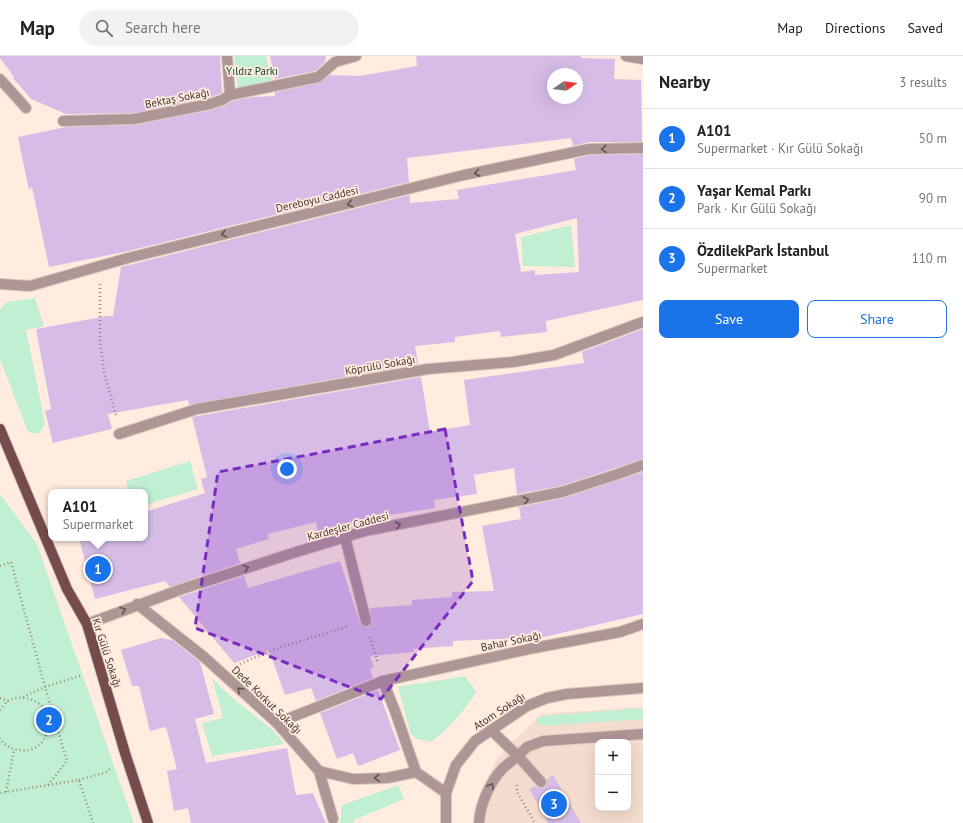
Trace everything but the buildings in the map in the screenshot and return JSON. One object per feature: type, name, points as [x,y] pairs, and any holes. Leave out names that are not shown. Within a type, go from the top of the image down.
[{"type":"main road","name":"Kır Gülü Sokağı","points":[[0,429],[67,589],[87,624],[148,823]]},
{"type":"street","points":[[227,56],[230,95]]},
{"type":"street","name":"Bektaş Sokağı","points":[[63,121],[134,119],[210,104],[222,100],[230,95],[318,77],[335,59],[356,56]]},
{"type":"street","points":[[626,56],[643,59]]},
{"type":"street","points":[[0,79],[26,108]]},
{"type":"street","name":"Dereboyu Caddesi","points":[[0,284],[30,286],[201,239],[367,200],[464,175],[589,149],[643,148]]},
{"type":"street","name":"Köprülü Sokağı","points":[[119,434],[197,409],[428,368],[513,362],[554,355],[643,322]]},
{"type":"street","name":"Kardeşler Caddesi","points":[[87,624],[138,604],[286,555],[365,531],[562,492],[643,465]]},
{"type":"street","points":[[345,538],[366,620]]},
{"type":"street","name":"Dede Korkut Sokağı","points":[[138,604],[204,657],[277,723],[319,771]]},
{"type":"street","name":"Bahar Sokağı","points":[[277,723],[383,681],[534,648],[620,632],[643,624]]},
{"type":"street","points":[[383,681],[416,772],[446,793],[446,823]]},
{"type":"street","name":"Atom Sokağı","points":[[446,793],[456,765],[475,741],[527,706],[547,698],[568,694],[643,688]]},
{"type":"street","points":[[491,730],[518,756],[541,782]]},
{"type":"street","points":[[480,823],[480,814],[484,799],[493,782],[503,769],[527,748],[543,741],[643,734]]},
{"type":"street","points":[[333,819],[319,771],[353,779],[387,778],[416,772]]},
{"type":"path","points":[[100,266],[100,340],[104,372],[116,416],[119,434]]},
{"type":"path","points":[[0,566],[11,562],[67,761],[48,785]]},
{"type":"path","points":[[366,620],[383,681]]},
{"type":"path","points":[[221,673],[272,650],[350,626]]},
{"type":"path","points":[[0,710],[8,701],[23,697],[45,687],[100,668]]},
{"type":"path","points":[[0,738],[1,741],[14,750],[29,750],[42,743],[49,729],[47,714],[37,702],[23,697]]},
{"type":"path","points":[[0,698],[8,701]]},
{"type":"path","points":[[6,792],[14,750]]},
{"type":"path","points":[[0,792],[79,780],[107,772]]},
{"type":"path","points":[[79,780],[93,823]]},
{"type":"path","points":[[517,792],[535,823]]},
{"type":"highlighted area","points":[[445,429],[473,581],[381,699],[195,628],[218,472]]},
{"type":"shaded area","points":[[643,707],[643,823],[477,823],[475,806],[497,758],[541,714]]},
{"type":"green space","name":"Yıldız Parkı","points":[[234,56],[266,56],[273,82],[238,90]]},
{"type":"green space","points":[[571,225],[575,267],[523,266],[521,237]]},
{"type":"green space","points":[[35,298],[44,326],[26,330],[45,424],[39,434],[28,432],[0,359],[0,309],[7,302]]},
{"type":"green space","points":[[190,461],[198,489],[148,504],[148,489],[128,489],[126,481]]},
{"type":"green space","points":[[0,494],[37,544],[134,823],[0,823]]},
{"type":"green space","points":[[465,676],[476,692],[467,706],[444,731],[432,742],[417,739],[411,734],[398,687]]},
{"type":"green space","points":[[212,678],[229,695],[275,732],[284,744],[212,756],[202,723],[223,718]]},
{"type":"green space","points":[[643,708],[643,719],[543,726],[538,724],[536,719],[543,716]]},
{"type":"green space","points":[[398,785],[404,799],[354,820],[354,823],[340,823],[342,805]]},
{"type":"place","name":"A101","points":[[98,569]]},
{"type":"place","name":"Yaşar Kemal Parkı","points":[[49,720]]},
{"type":"place","name":"ÖzdilekPark İstanbul","points":[[554,804]]}]
